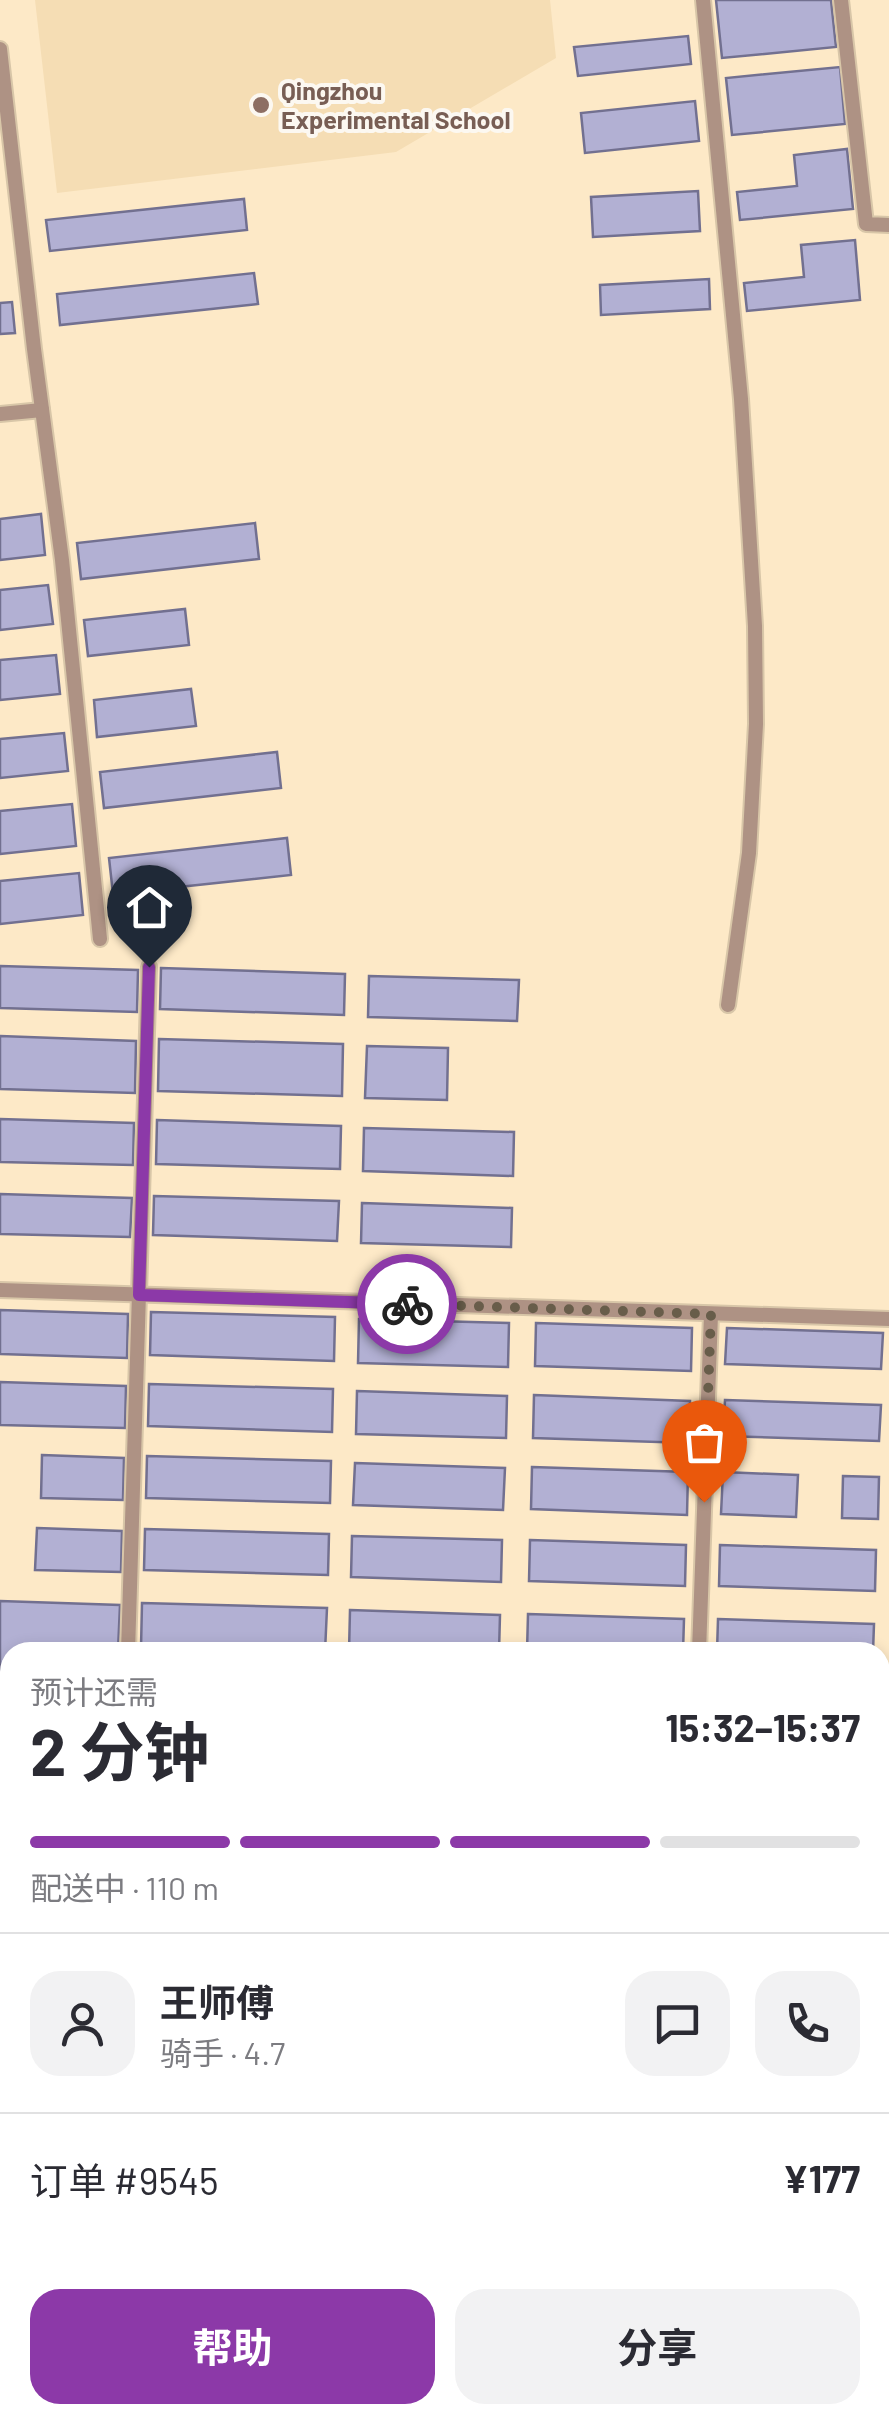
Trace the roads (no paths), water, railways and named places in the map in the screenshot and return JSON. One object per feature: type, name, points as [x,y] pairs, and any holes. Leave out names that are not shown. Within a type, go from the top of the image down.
[{"type":"lane","points":[[703,0],[739,380],[755,626],[756,724],[749,853],[728,1005]]},
{"type":"lane","points":[[840,0],[866,224],[889,225]]},
{"type":"lane","points":[[0,50],[62,560],[100,939]]},
{"type":"lane","points":[[0,414],[42,410]]},
{"type":"lane","points":[[128,1642],[149,967]]},
{"type":"lane","points":[[0,1290],[889,1319]]},
{"type":"lane","points":[[700,1642],[711,1314]]},
{"type":"place","name":"Qingzhou Experimental School","points":[[261,105]]}]
